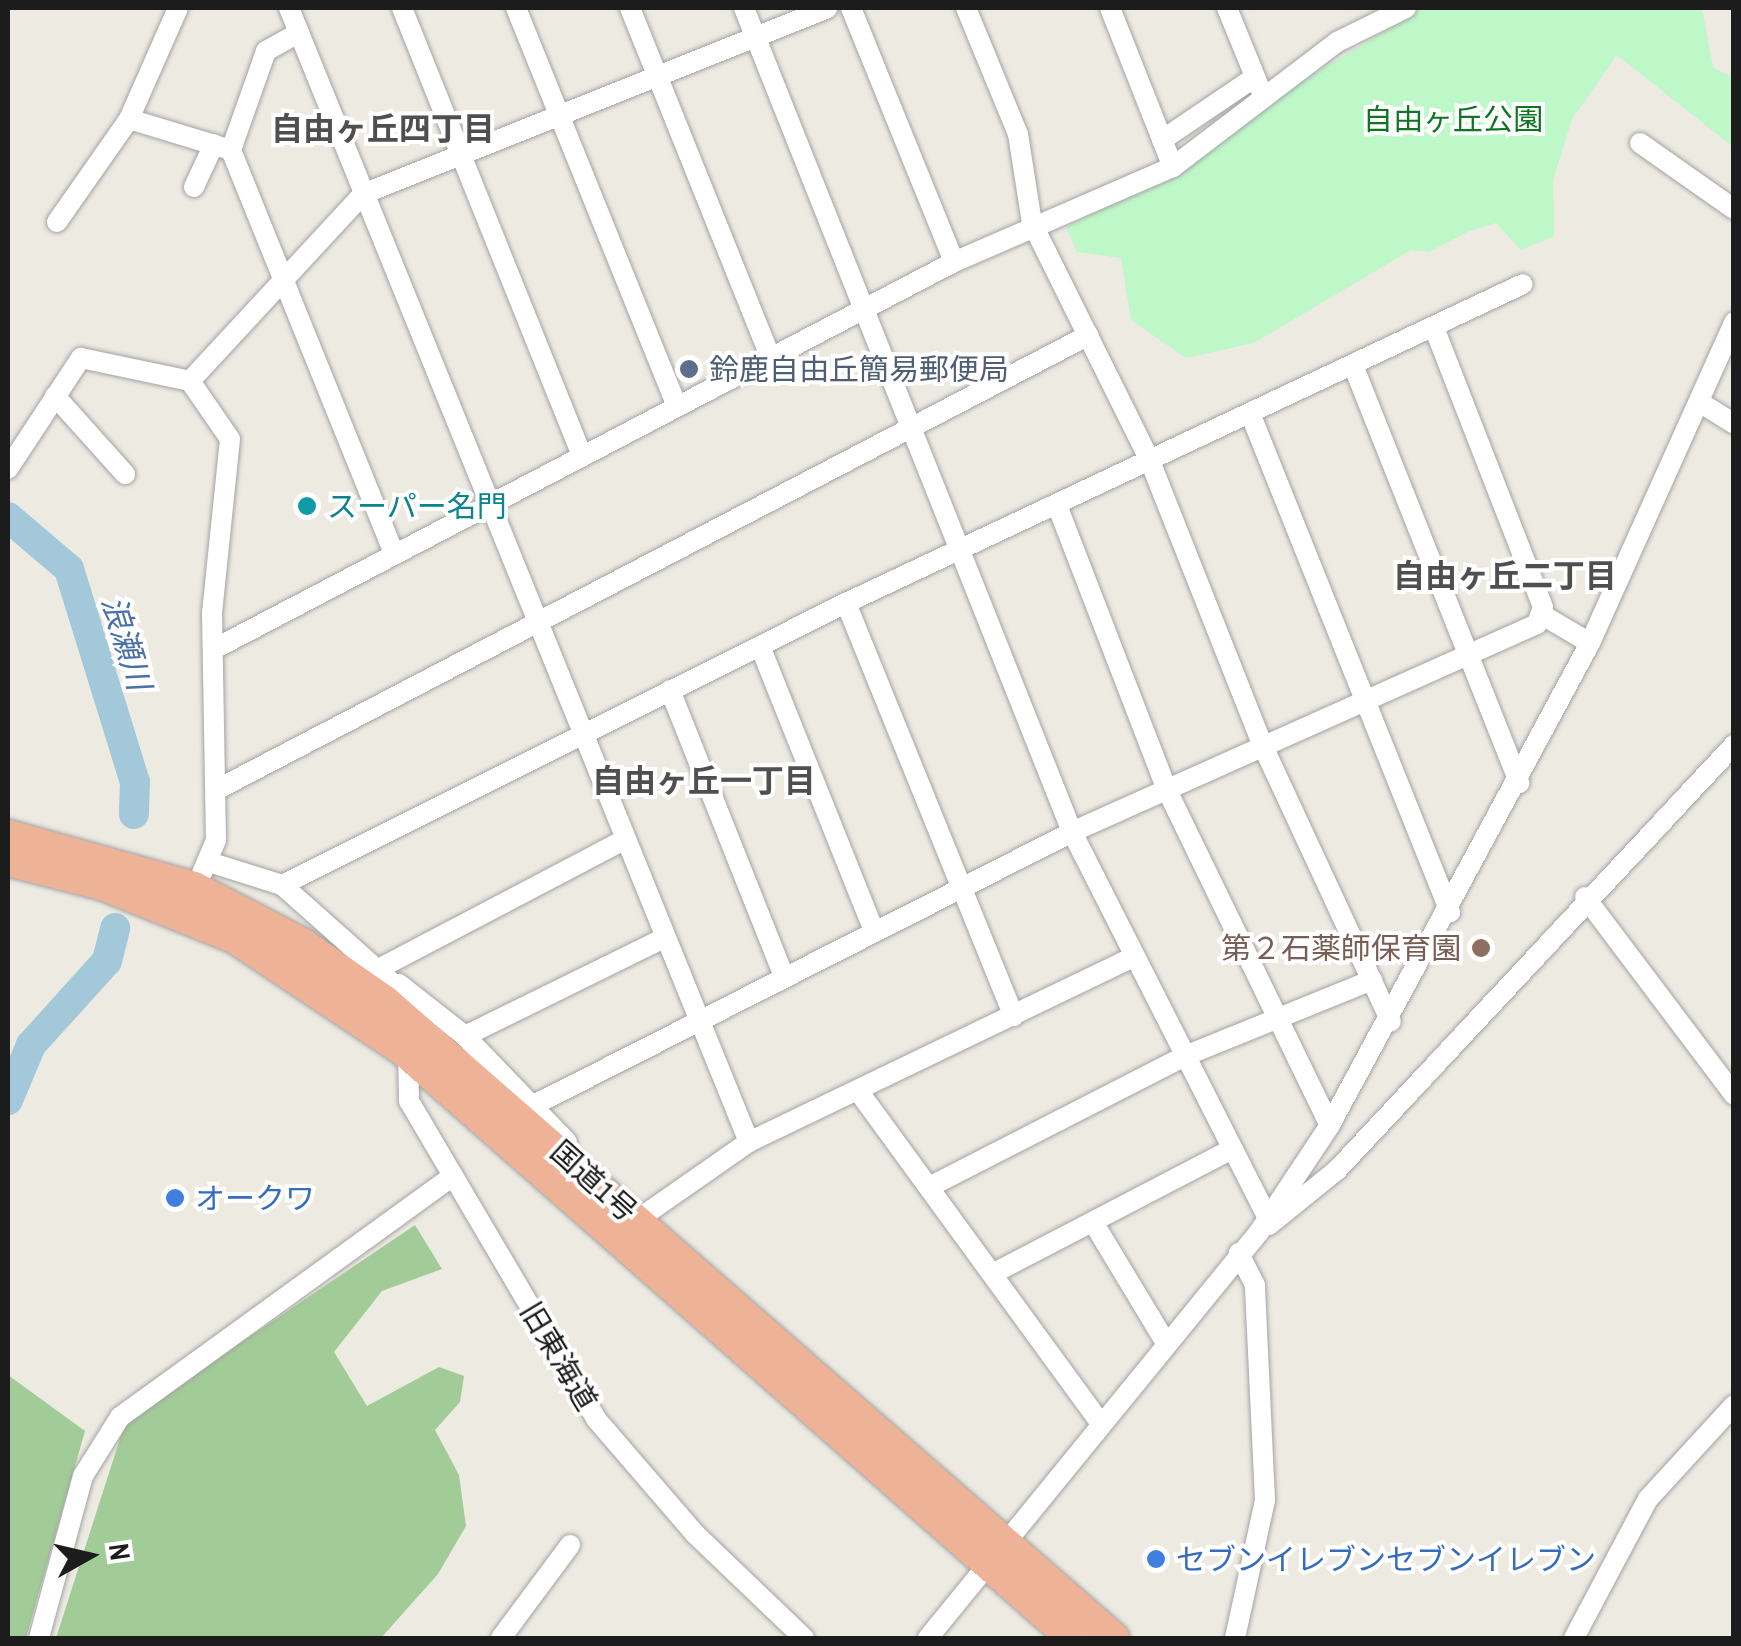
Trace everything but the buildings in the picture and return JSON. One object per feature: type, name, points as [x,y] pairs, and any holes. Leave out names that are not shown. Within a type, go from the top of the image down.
[{"type":"highway","name":"国道1号","points":[[8,836],[194,888],[302,944],[997,1554],[1113,1638]]},
{"type":"highway","name":"国道1号","points":[[8,860],[194,888]]},
{"type":"highway","name":"国道1号","points":[[407,1036],[605,1190],[997,1554],[1073,1638]]},
{"type":"street","points":[[57,222],[128,118],[178,8]]},
{"type":"street","points":[[289,8],[622,841],[748,1142]]},
{"type":"street","points":[[402,8],[582,456]]},
{"type":"street","points":[[516,8],[676,405]]},
{"type":"street","points":[[630,8],[771,358]]},
{"type":"street","points":[[744,8],[1072,832],[1232,1149],[1264,1225]]},
{"type":"street","points":[[190,381],[363,194],[827,8]]},
{"type":"street","points":[[851,8],[954,262]]},
{"type":"street","points":[[966,8],[1018,134],[1032,224],[1150,461],[1262,744],[1391,1022]]},
{"type":"street","points":[[1110,8],[1173,167]]},
{"type":"street","points":[[1227,8],[1259,87]]},
{"type":"street","points":[[1162,140],[1406,8]]},
{"type":"street","points":[[194,187],[222,147],[266,51],[299,33]]},
{"type":"street","points":[[216,648],[954,262],[1032,224],[1173,167],[1259,87]]},
{"type":"street","points":[[128,118],[222,147],[284,277],[394,554]]},
{"type":"street","points":[[1640,143],[1734,208]]},
{"type":"street","points":[[8,469],[81,358],[190,381],[233,454],[216,648],[216,790],[194,888],[282,885],[846,604],[1524,284]]},
{"type":"street","points":[[928,1638],[1264,1225],[1330,1125],[1391,1022],[1590,643],[1701,403],[1734,322]]},
{"type":"street","points":[[1434,327],[1544,616],[1590,643]]},
{"type":"street","points":[[216,790],[1089,335]]},
{"type":"street","points":[[1352,365],[1519,783]]},
{"type":"street","points":[[56,396],[125,474]]},
{"type":"street","points":[[1701,403],[1734,424]]},
{"type":"street","points":[[1250,413],[1450,912]]},
{"type":"street","points":[[1057,505],[1166,788],[1330,1125]]},
{"type":"street","points":[[846,604],[1014,1016]]},
{"type":"street","points":[[532,1106],[1072,832],[1544,616]]},
{"type":"street","points":[[760,646],[874,932]]},
{"type":"street","points":[[670,690],[784,977]]},
{"type":"street","points":[[1264,1225],[1337,1170],[1585,898],[1734,745]]},
{"type":"street","points":[[384,966],[622,841]]},
{"type":"street","points":[[282,885],[466,1036],[605,1190]]},
{"type":"street","points":[[1585,898],[1734,1095]]},
{"type":"street","points":[[466,1036],[662,939]]},
{"type":"street","points":[[637,1220],[748,1142],[1134,958]]},
{"type":"street","points":[[929,1187],[1185,1056],[1372,980]]},
{"type":"street","name":"旧東海道","points":[[398,983],[407,1036],[409,1101],[598,1420],[695,1534],[804,1638]]},
{"type":"street","points":[[859,1092],[1100,1422]]},
{"type":"street","points":[[992,1274],[1232,1149]]},
{"type":"street","points":[[39,1638],[83,1476],[120,1417],[453,1176]]},
{"type":"street","points":[[1093,1222],[1166,1343]]},
{"type":"street","points":[[1235,1638],[1265,1500],[1255,1286],[1239,1253]]},
{"type":"street","points":[[1574,1638],[1648,1498],[1734,1405]]},
{"type":"street","points":[[501,1638],[570,1545]]},
{"type":"green space","name":"自由ヶ丘公園","points":[[1424,8],[1702,8],[1713,67],[1733,78],[1733,147],[1617,55],[1572,119],[1553,180],[1554,236],[1521,250],[1496,223],[1469,231],[1429,252],[1411,250],[1254,343],[1186,358],[1131,320],[1121,258],[1077,252],[1066,227],[1175,174],[1297,84]]},
{"type":"green space","points":[[415,1225],[442,1269],[382,1291],[334,1352],[367,1406],[439,1367],[464,1376],[460,1402],[435,1430],[459,1475],[466,1526],[438,1574],[381,1638],[56,1638],[126,1420]]},
{"type":"green space","points":[[8,1375],[85,1431],[26,1638],[8,1638]]},
{"type":"waterway","name":"浪瀬川","points":[[8,517],[69,569],[135,782],[134,814]]},
{"type":"waterway","name":"浪瀬川","points":[[8,1100],[31,1045],[107,961],[115,928]]},
{"type":"place","name":"鈴鹿自由丘簡易郵便局","points":[[689,369]]},
{"type":"place","name":"スーパー名門","points":[[307,506]]},
{"type":"place","name":"第２石薬師保育園","points":[[1481,948]]},
{"type":"place","name":"オークワ","points":[[175,1198]]},
{"type":"place","name":"セブンイレブンセブンイレブン","points":[[1156,1559]]},
{"type":"district","name":"自由ヶ丘四丁目","points":[[383,129]]},
{"type":"district","name":"自由ヶ丘二丁目","points":[[1505,576]]},
{"type":"district","name":"自由ヶ丘一丁目","points":[[704,781]]}]
